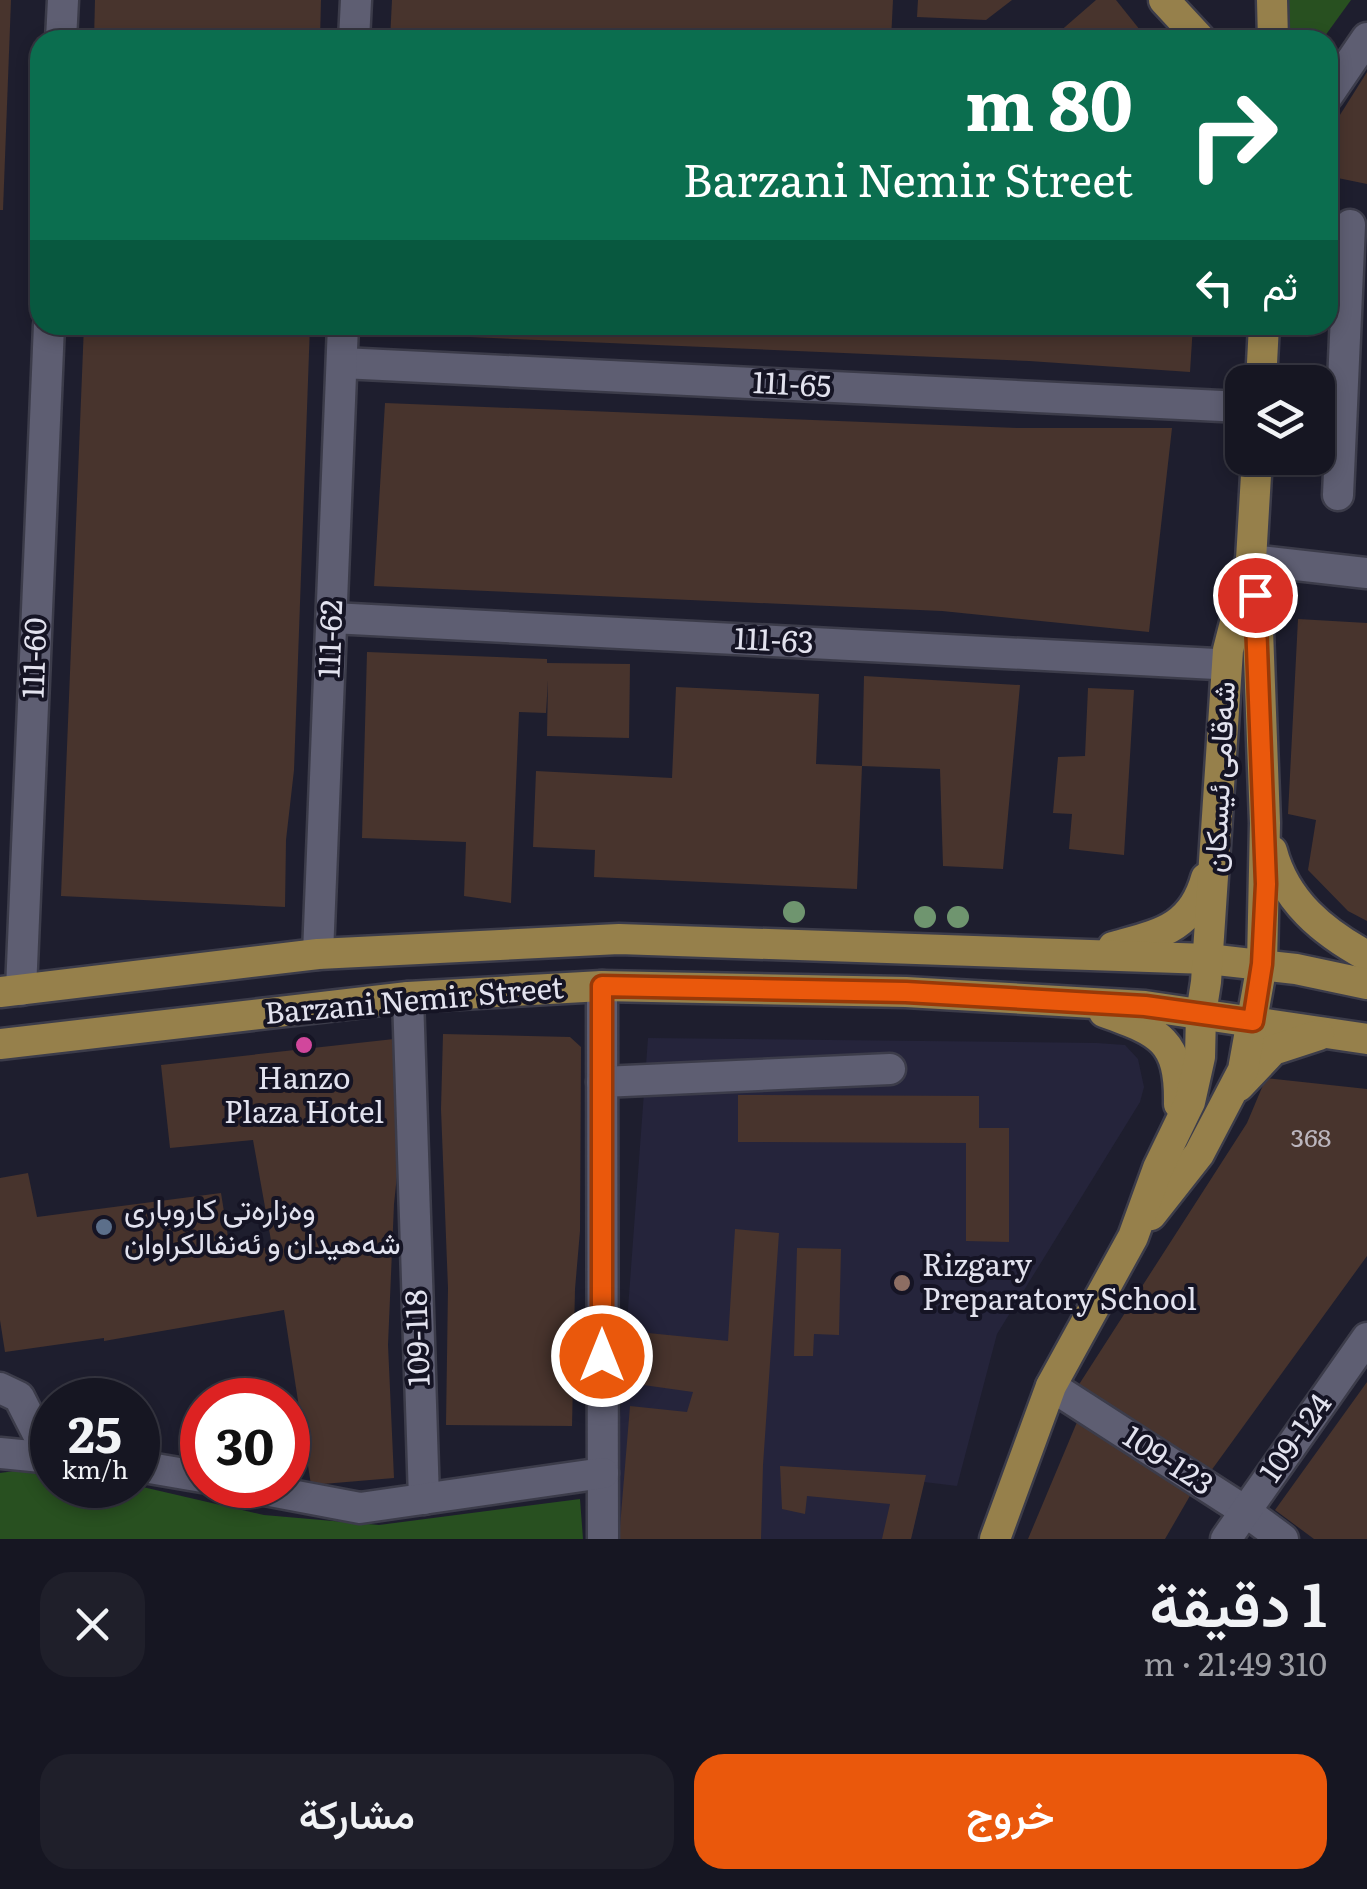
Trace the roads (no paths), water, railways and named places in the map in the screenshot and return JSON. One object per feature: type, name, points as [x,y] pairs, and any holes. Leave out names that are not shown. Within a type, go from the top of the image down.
[{"type":"main road","points":[[1164,0],[1191,30]]},
{"type":"main road","points":[[1262,365],[1263,335]]},
{"type":"main road","points":[[1251,560],[1255,475]]},
{"type":"main road","name":"شەقامی ئیسکان","points":[[1134,1237],[1158,1168],[1190,1102],[1200,1057],[1228,650],[1251,560]]},
{"type":"main road","name":"شەقامی ئیسکان","points":[[1223,1109],[1243,1070],[1262,964],[1265,823],[1258,630],[1251,560]]},
{"type":"main road","points":[[1086,954],[1148,937],[1178,925],[1192,912],[1206,882],[1216,811]]},
{"type":"main road","points":[[1265,823],[1276,869],[1298,906],[1338,940],[1367,956]]},
{"type":"main road","name":"Barzani Nemir Street","points":[[11,991],[318,954],[619,940],[1086,954],[1207,971],[1262,964],[1367,984]]},
{"type":"main road","name":"Barzani Nemir Street","points":[[0,1044],[408,997],[602,986],[906,992],[1145,1006],[1367,1039]]},
{"type":"main road","points":[[1042,1000],[1104,1012],[1138,1024],[1159,1037],[1173,1052],[1178,1073],[1176,1131]]},
{"type":"main road","points":[[995,1539],[1051,1386],[1134,1237],[1199,1154],[1223,1109],[1248,1074],[1273,1050],[1326,1033]]},
{"type":"street","points":[[62,30],[63,0]]},
{"type":"street","points":[[354,30],[356,0]]},
{"type":"street","points":[[1338,80],[1367,38]]},
{"type":"street","points":[[1338,495],[1348,224]]},
{"type":"street","name":"111-60","points":[[11,991],[48,335]]},
{"type":"street","name":"111-62","points":[[318,954],[343,335]]},
{"type":"street","name":"111-65","points":[[342,363],[1225,406]]},
{"type":"street","points":[[1251,560],[1367,573]]},
{"type":"street","name":"111-63","points":[[332,618],[1216,664]]},
{"type":"street","points":[[602,986],[603,1539]]},
{"type":"street","name":"109-118","points":[[408,997],[424,1499]]},
{"type":"street","points":[[602,1082],[890,1068]]},
{"type":"street","name":"109-124","points":[[1226,1539],[1367,1338]]},
{"type":"street","name":"109-123","points":[[1051,1386],[1246,1511],[1283,1539]]},
{"type":"street","points":[[0,1388],[19,1397],[30,1418]]},
{"type":"street","points":[[0,1453],[30,1456]]},
{"type":"street","points":[[310,1499],[360,1508],[602,1473]]},
{"type":"place","name":"Hanzo Plaza Hotel","points":[[304,1045]]},
{"type":"place","name":"وەزارەتی کاروباری شەهیدان و ئەنفالکراوان","points":[[104,1227]]},
{"type":"place","name":"Rizgary Preparatory School","points":[[902,1283]]}]
